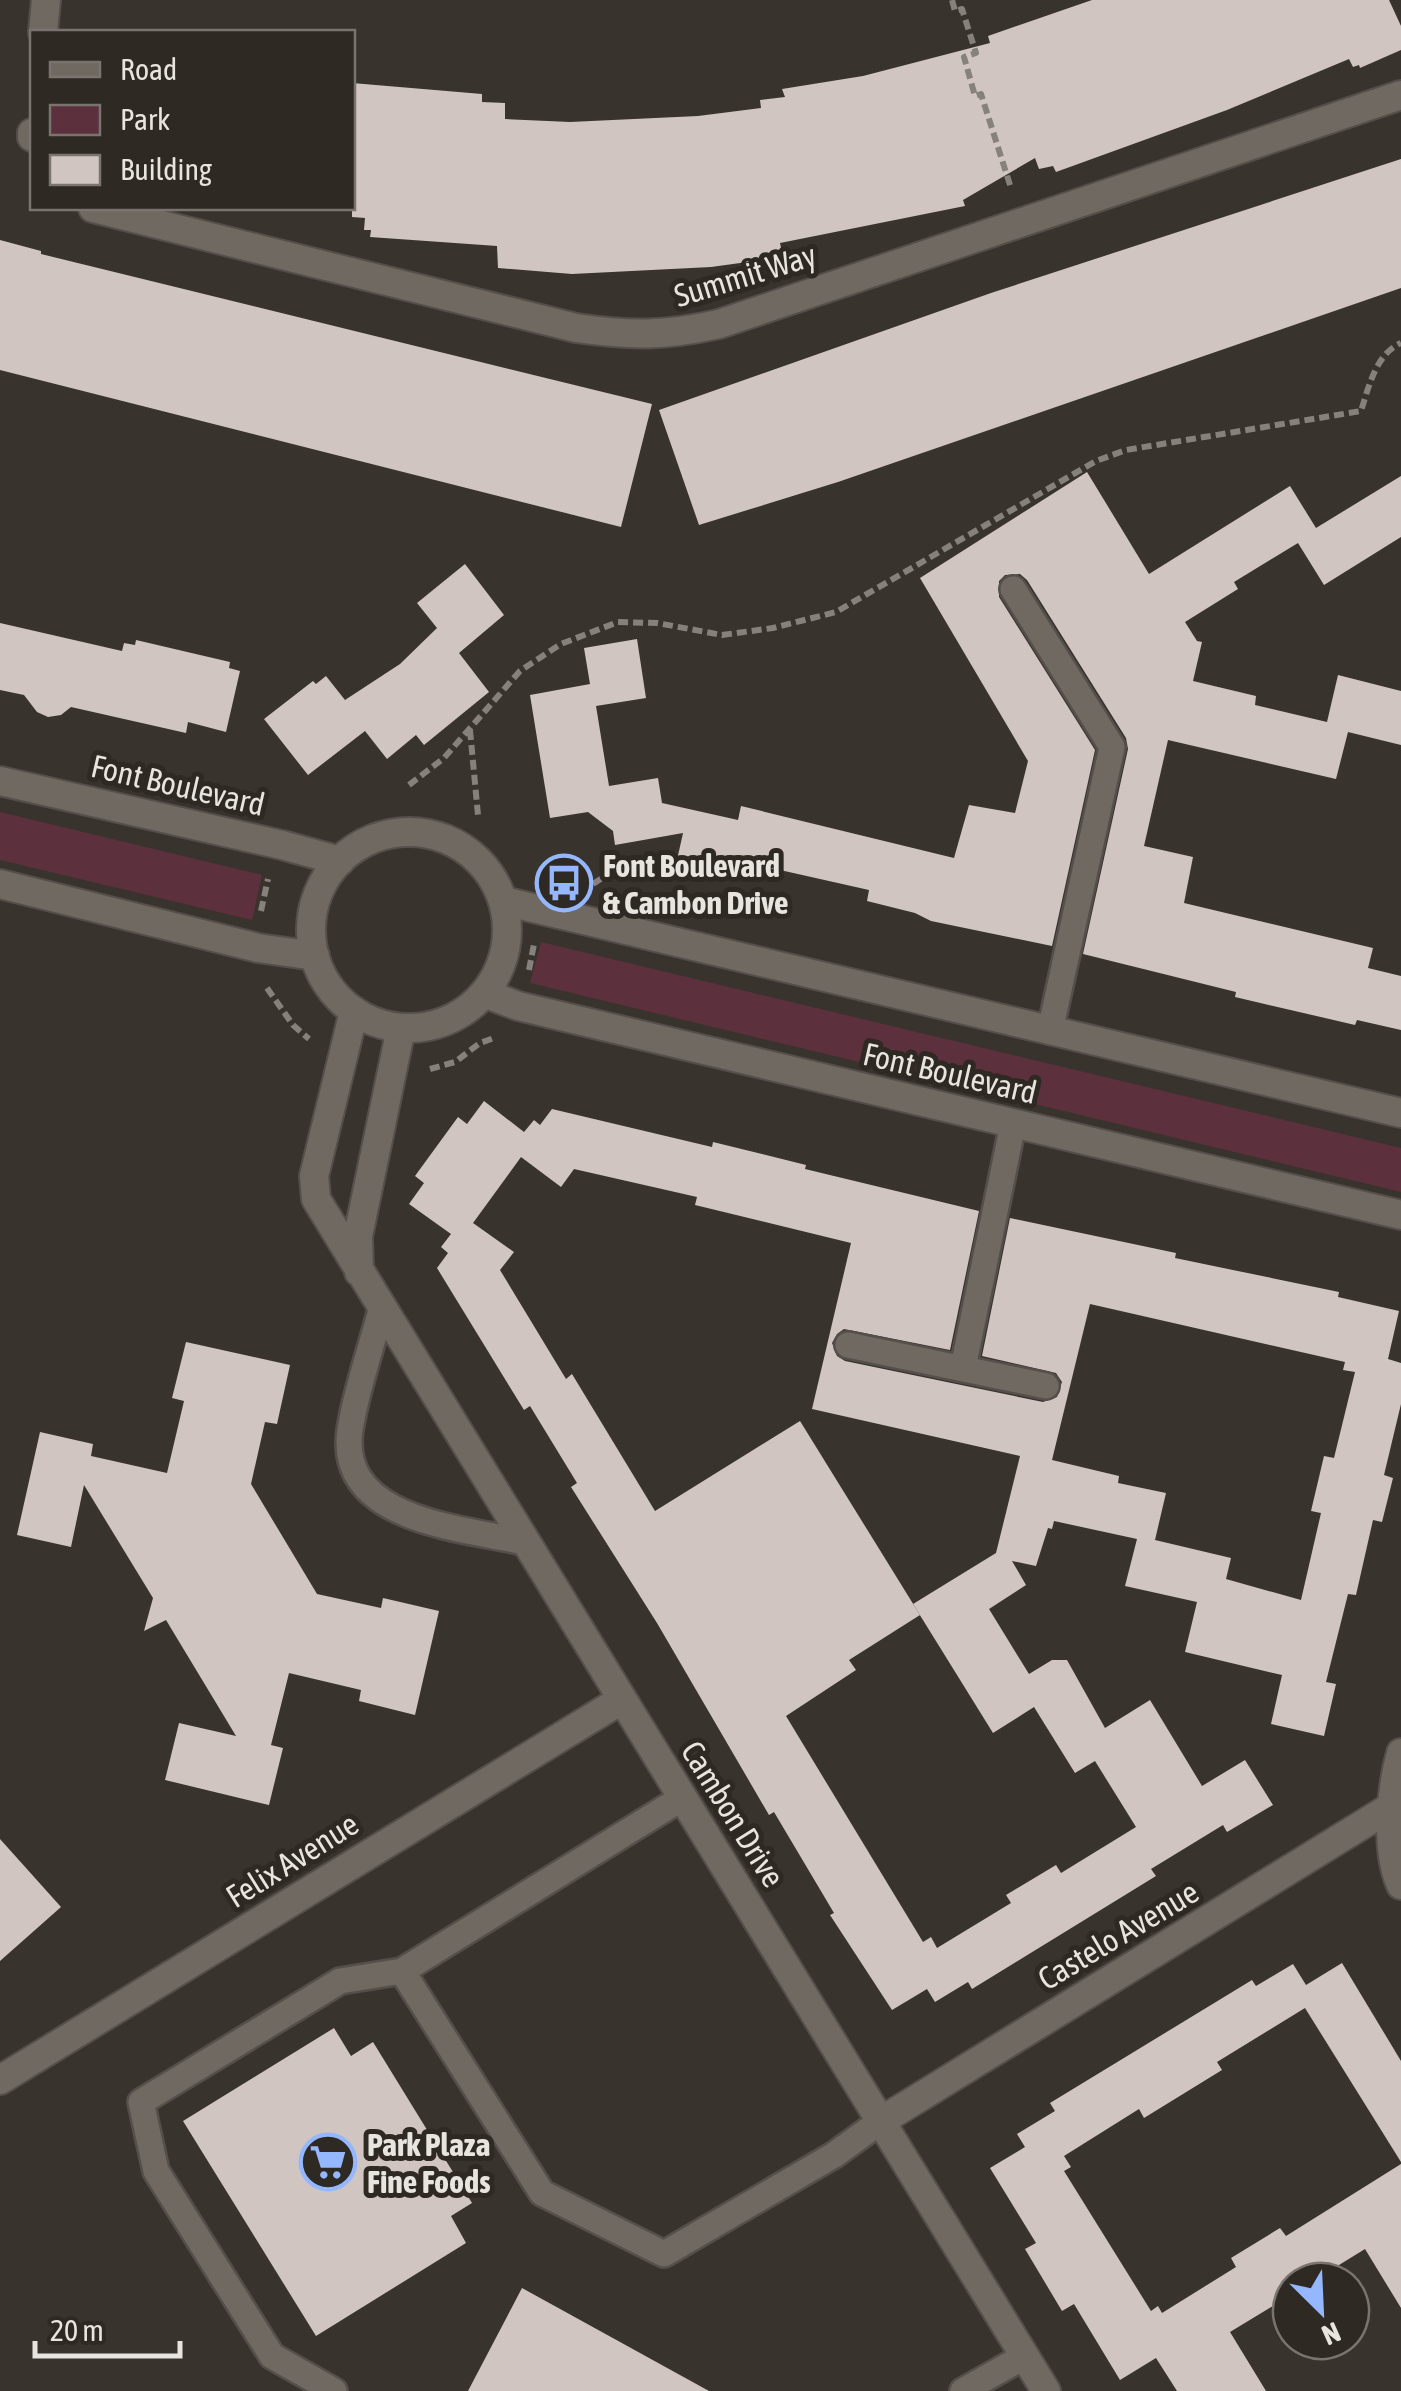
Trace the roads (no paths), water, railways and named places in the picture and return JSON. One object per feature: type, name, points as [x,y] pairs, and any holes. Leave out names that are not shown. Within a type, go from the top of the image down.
[{"type":"street","points":[[43,30],[46,0]]},
{"type":"street","name":"Summit Way","points":[[101,210],[576,328],[624,335],[673,334],[719,324],[1401,95]]},
{"type":"street","name":"Font Boulevard","points":[[0,781],[340,861]]},
{"type":"street","points":[[408,832],[433,835],[457,845],[477,859],[493,879],[503,901],[508,926],[498,973],[468,1009],[447,1021],[401,1028],[376,1023],[354,1011],[323,978],[315,956],[311,936],[318,896],[340,861],[384,836],[408,832]]},
{"type":"street","points":[[0,884],[258,948],[315,956]]},
{"type":"street","name":"Font Boulevard","points":[[503,901],[1401,1113]]},
{"type":"street","name":"Font Boulevard","points":[[484,992],[537,1010],[1401,1215]]},
{"type":"street","name":"Cambon Drive","points":[[354,1011],[314,1176],[316,1199],[1046,2391]]},
{"type":"street","points":[[360,1274],[361,1218],[401,1028]]},
{"type":"street","name":"Felix Avenue","points":[[0,2080],[621,1700]]},
{"type":"street","points":[[1401,1752],[1391,1807],[1396,1874],[1401,1885]]},
{"type":"street","name":"Castelo Avenue","points":[[880,2121],[1391,1807]]},
{"type":"lane","points":[[1014,589],[1112,748],[1050,1031]]},
{"type":"lane","points":[[963,1368],[1012,1124]]},
{"type":"lane","points":[[381,1310],[350,1434],[357,1479],[396,1511],[524,1542]]},
{"type":"lane","points":[[848,1345],[1046,1386]]},
{"type":"lane","points":[[334,2391],[272,2356],[156,2171],[141,2102],[340,1981],[402,1971],[682,1798]]},
{"type":"lane","points":[[402,1971],[542,2193],[664,2254],[834,2155],[880,2121]]},
{"type":"lane","points":[[963,2391],[1025,2356]]},
{"type":"place","name":"Font Boulevard & Cambon Drive","points":[[564,883]]},
{"type":"place","name":"Park Plaza Fine Foods","points":[[328,2162]]}]
